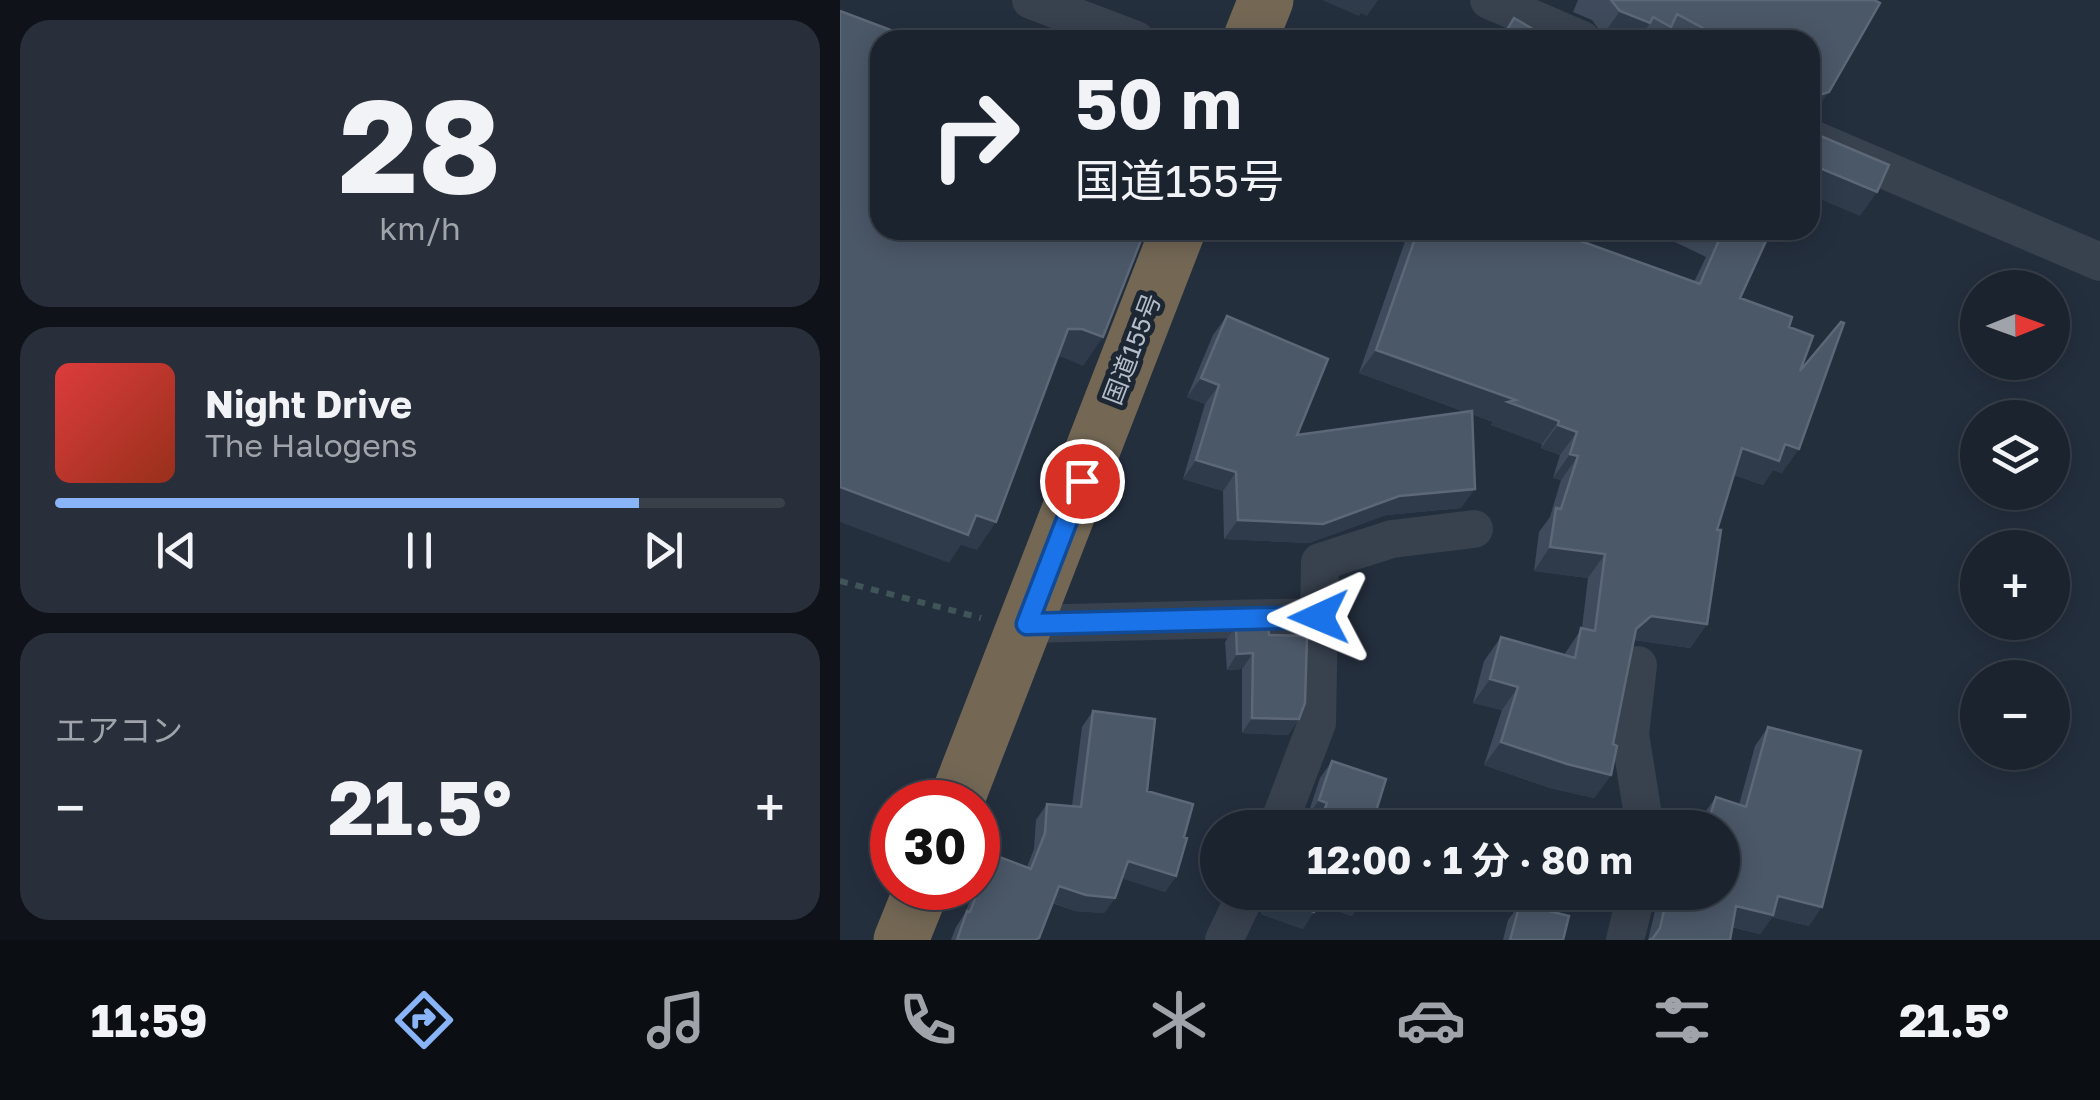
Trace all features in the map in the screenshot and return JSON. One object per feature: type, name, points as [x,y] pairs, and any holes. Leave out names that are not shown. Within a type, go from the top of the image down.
[{"type":"highway","points":[[1254,30],[1266,0]]},
{"type":"highway","name":"国道155号","points":[[963,780],[1012,623],[1174,240]]},
{"type":"highway","points":[[901,940],[913,910]]},
{"type":"street","points":[[1031,0],[1110,30]]},
{"type":"street","points":[[1489,0],[1559,30]]},
{"type":"street","points":[[1820,142],[2100,262]]},
{"type":"street","points":[[1283,810],[1317,723],[1320,562],[1392,540],[1474,529]]},
{"type":"street","points":[[1012,623],[1319,617]]},
{"type":"street","points":[[1638,665],[1630,734],[1642,810]]},
{"type":"street","points":[[1224,940],[1238,910]]},
{"type":"street","points":[[1626,940],[1633,910]]},
{"type":"path","points":[[840,581],[1012,623]]},
{"type":"building","points":[[1611,0],[1880,3],[1829,92],[1820,95],[1820,30],[1707,30],[1677,14],[1671,27],[1653,17],[1650,23],[1620,11]]},
{"type":"building","points":[[840,11],[890,30],[870,30],[870,240],[1141,240],[1103,337],[1082,329],[1068,329],[996,522],[976,515],[968,535],[840,487]]},
{"type":"building","points":[[1514,18],[1534,30],[1507,30]]},
{"type":"building","points":[[1820,136],[1889,165],[1877,192],[1820,168]]},
{"type":"building","points":[[1414,240],[1578,240],[1700,284],[1719,240],[1766,240],[1740,298],[1792,317],[1789,327],[1813,336],[1800,371],[1844,323],[1799,449],[1785,444],[1779,461],[1742,448],[1717,530],[1721,530],[1707,624],[1651,616],[1636,629],[1613,744],[1617,746],[1611,775],[1501,742],[1518,687],[1490,679],[1501,637],[1575,658],[1581,628],[1595,631],[1605,554],[1550,547],[1556,508],[1561,509],[1578,456],[1570,454],[1577,432],[1508,402],[1516,400],[1376,350]]},
{"type":"building","points":[[1227,316],[1328,359],[1297,435],[1472,411],[1475,489],[1399,496],[1323,524],[1238,520],[1236,472],[1196,460],[1219,385],[1201,378]]},
{"type":"building","points":[[1236,626],[1268,626],[1269,635],[1307,636],[1305,703],[1299,719],[1252,718],[1253,653],[1237,654]]},
{"type":"building","points":[[1093,711],[1155,719],[1147,791],[1193,804],[1176,876],[1128,861],[1115,898],[1086,895],[1059,886],[1035,940],[957,940],[967,911],[1000,910],[1000,857],[1031,869],[1045,833],[1047,804],[1081,807]]},
{"type":"building","points":[[1768,727],[1861,751],[1822,907],[1778,896],[1773,915],[1740,907],[1740,810],[1712,810],[1716,797],[1746,807]]},
{"type":"building","points":[[1332,761],[1386,779],[1376,810],[1324,810],[1327,803],[1319,800]]},
{"type":"building","points":[[1518,910],[1544,910],[1569,916],[1563,940],[1510,940]]},
{"type":"building","points":[[1664,910],[1735,910],[1730,940],[1649,940],[1660,928]]},
{"type":"route","points":[[1082,481],[1027,624],[1319,617]]}]
